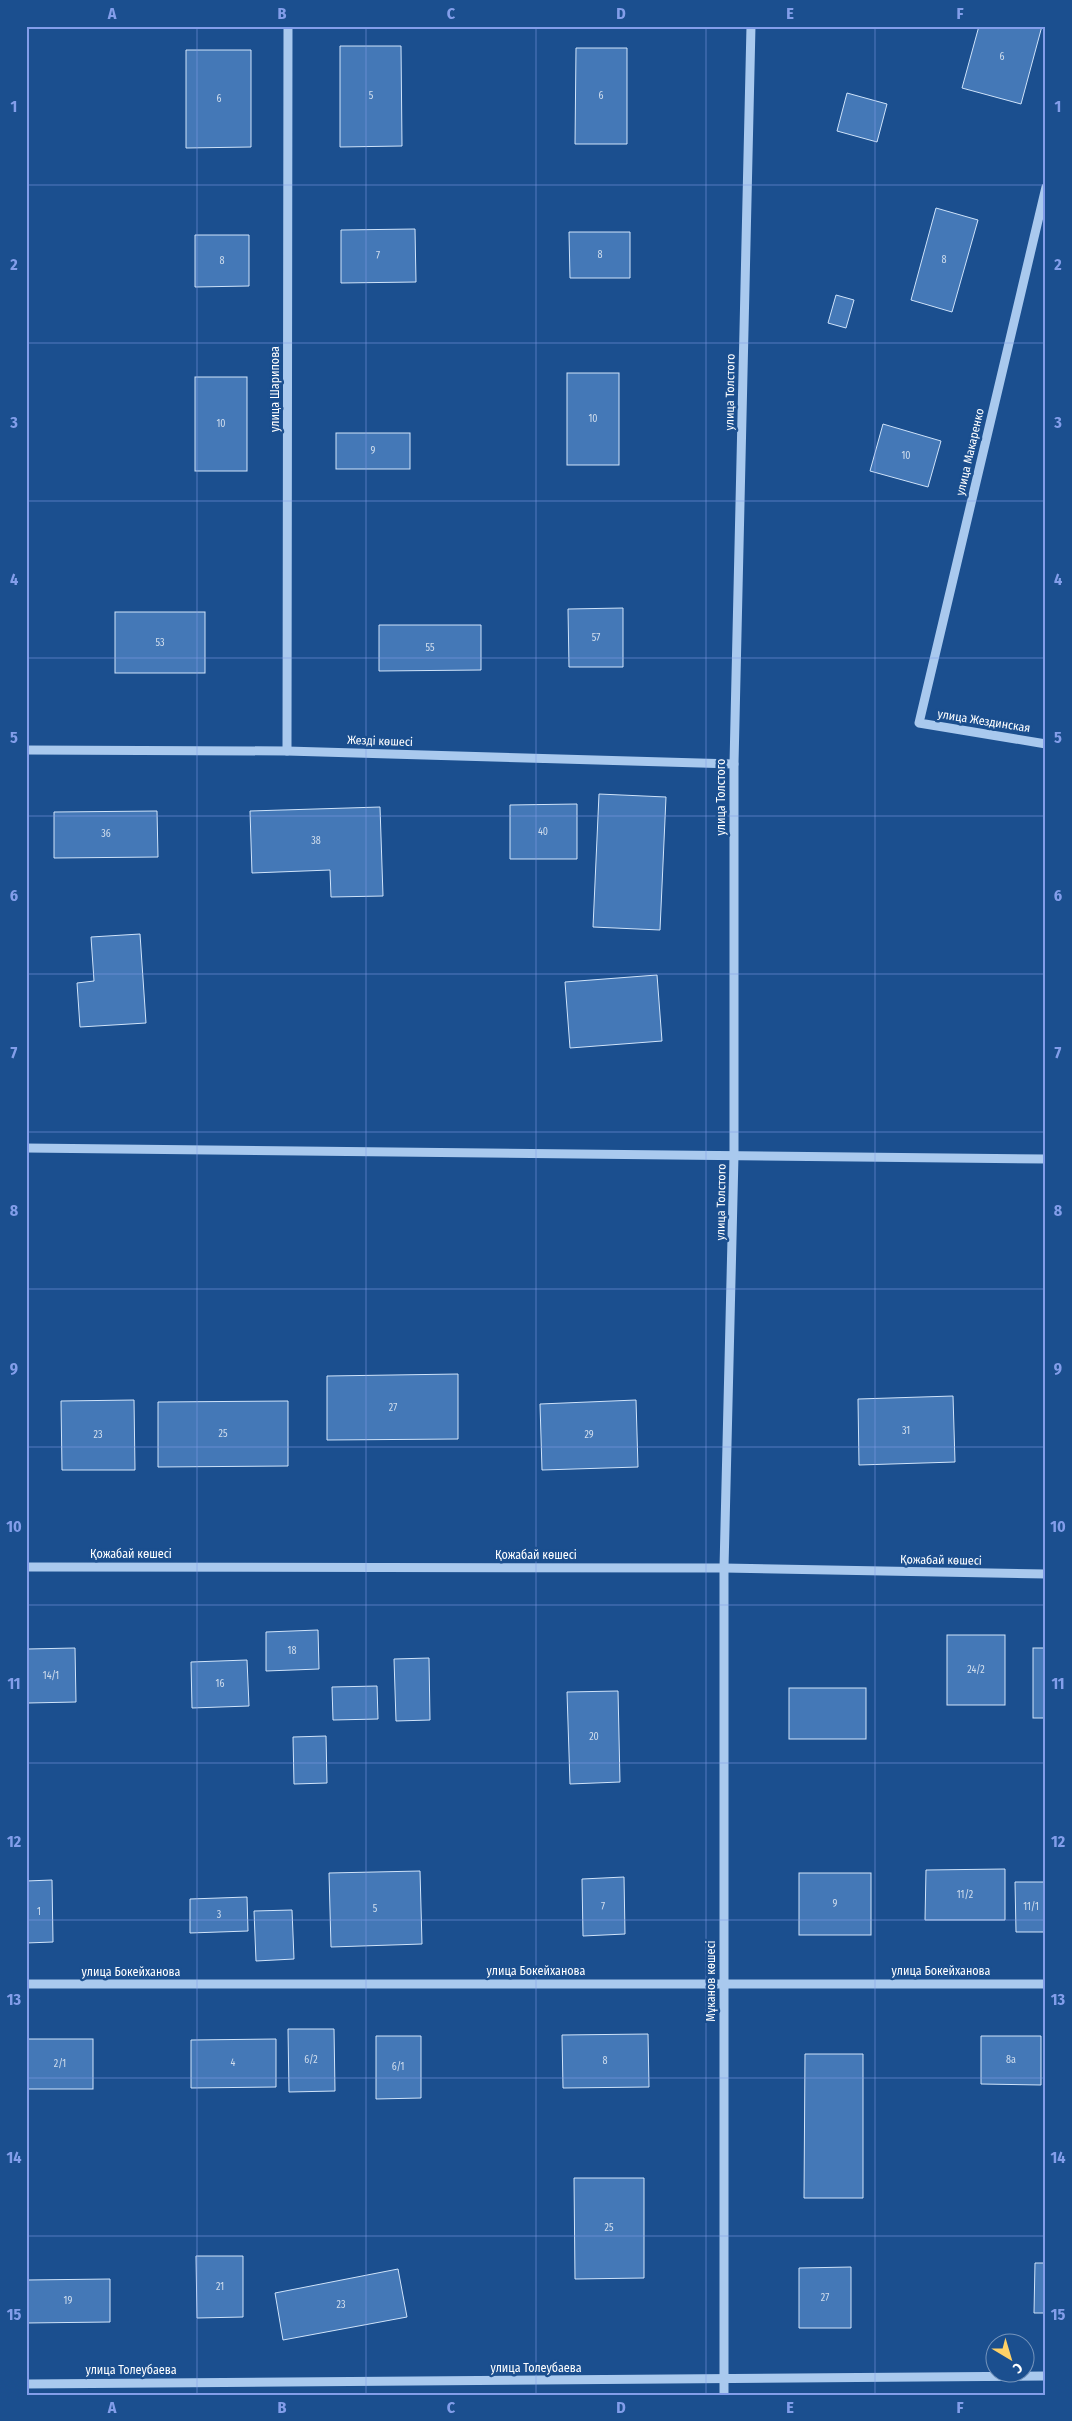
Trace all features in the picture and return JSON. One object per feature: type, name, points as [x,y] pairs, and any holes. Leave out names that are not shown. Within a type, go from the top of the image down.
[{"type":"street","name":"улица Шарипова","points":[[287,751],[288,26]]},
{"type":"street","name":"улица Толстого","points":[[724,1568],[734,1156],[734,764],[751,26]]},
{"type":"street","name":"улица Макаренко","points":[[919,723],[1046,187]]},
{"type":"street","name":"улица Жездинская","points":[[919,723],[1046,744]]},
{"type":"street","name":"Жезді көшесі","points":[[26,750],[287,751],[734,764]]},
{"type":"street","points":[[26,1148],[1046,1159]]},
{"type":"street","name":"Қожабай көшесі","points":[[26,1567],[724,1568],[1046,1574]]},
{"type":"street","name":"Мұканов көшесі","points":[[724,1568],[724,2395]]},
{"type":"street","name":"улица Бокейханова","points":[[26,1984],[1046,1984]]},
{"type":"street","name":"улица Толеубаева","points":[[26,2384],[1046,2376]]},
{"type":"building","points":[[979,26],[1042,26],[1021,104],[962,88]]},
{"type":"building","points":[[340,46],[401,46],[402,146],[340,147]]},
{"type":"building","points":[[576,48],[627,48],[627,144],[575,144]]},
{"type":"building","points":[[186,50],[251,50],[251,147],[186,148]]},
{"type":"building","points":[[847,93],[887,104],[877,142],[837,131]]},
{"type":"building","points":[[936,208],[978,220],[952,312],[911,300]]},
{"type":"building","points":[[415,229],[416,282],[341,283],[341,230]]},
{"type":"building","points":[[569,232],[630,232],[630,278],[570,278]]},
{"type":"building","points":[[195,235],[249,235],[249,286],[195,287]]},
{"type":"building","points":[[836,295],[854,300],[846,328],[828,323]]},
{"type":"building","points":[[567,373],[619,373],[619,465],[567,465]]},
{"type":"building","points":[[195,377],[247,377],[247,471],[195,471]]},
{"type":"building","points":[[883,424],[941,441],[928,487],[870,471]]},
{"type":"building","points":[[336,433],[410,433],[410,469],[336,469]]},
{"type":"building","points":[[623,608],[623,667],[569,667],[568,609]]},
{"type":"building","points":[[115,612],[205,612],[205,673],[115,673]]},
{"type":"building","points":[[379,625],[481,625],[481,670],[379,671]]},
{"type":"building","points":[[599,794],[666,797],[660,930],[593,927]]},
{"type":"building","points":[[577,804],[577,859],[510,859],[510,805]]},
{"type":"building","points":[[380,807],[383,896],[331,897],[330,870],[252,873],[250,811]]},
{"type":"building","points":[[157,811],[158,857],[54,858],[54,812]]},
{"type":"building","points":[[140,934],[146,1023],[80,1027],[77,983],[94,981],[91,937]]},
{"type":"building","points":[[657,975],[662,1041],[570,1048],[565,982]]},
{"type":"building","points":[[458,1374],[458,1439],[327,1440],[327,1376]]},
{"type":"building","points":[[953,1396],[955,1462],[859,1465],[858,1399]]},
{"type":"building","points":[[134,1400],[135,1470],[62,1470],[61,1401]]},
{"type":"building","points":[[636,1400],[638,1467],[542,1470],[540,1404]]},
{"type":"building","points":[[288,1401],[288,1466],[158,1467],[158,1402]]},
{"type":"building","points":[[318,1630],[319,1669],[266,1671],[266,1632]]},
{"type":"building","points":[[947,1635],[1005,1635],[1005,1705],[947,1705]]},
{"type":"building","points":[[75,1648],[76,1702],[28,1703],[27,1649]]},
{"type":"building","points":[[1033,1648],[1046,1648],[1046,1718],[1033,1718]]},
{"type":"building","points":[[429,1658],[430,1720],[396,1721],[394,1659]]},
{"type":"building","points":[[247,1660],[249,1706],[192,1708],[191,1662]]},
{"type":"building","points":[[377,1686],[378,1719],[333,1720],[332,1687]]},
{"type":"building","points":[[789,1688],[866,1688],[866,1739],[789,1739]]},
{"type":"building","points":[[618,1691],[620,1782],[570,1784],[567,1692]]},
{"type":"building","points":[[326,1736],[327,1783],[294,1784],[293,1737]]},
{"type":"building","points":[[1005,1869],[1005,1920],[925,1920],[926,1870]]},
{"type":"building","points":[[420,1871],[422,1944],[331,1947],[329,1873]]},
{"type":"building","points":[[799,1873],[871,1873],[871,1935],[799,1935]]},
{"type":"building","points":[[624,1877],[625,1934],[583,1936],[582,1879]]},
{"type":"building","points":[[52,1880],[53,1942],[26,1943],[26,1881]]},
{"type":"building","points":[[1015,1882],[1046,1882],[1046,1932],[1016,1932]]},
{"type":"building","points":[[247,1897],[248,1931],[190,1933],[190,1899]]},
{"type":"building","points":[[292,1910],[294,1959],[256,1961],[254,1911]]},
{"type":"building","points":[[288,2029],[334,2029],[335,2091],[289,2092]]},
{"type":"building","points":[[648,2034],[649,2087],[563,2088],[562,2035]]},
{"type":"building","points":[[376,2036],[421,2036],[421,2098],[376,2099]]},
{"type":"building","points":[[981,2036],[1041,2036],[1041,2085],[981,2084]]},
{"type":"building","points":[[26,2039],[93,2039],[93,2089],[26,2089]]},
{"type":"building","points":[[276,2039],[276,2087],[191,2088],[191,2040]]},
{"type":"building","points":[[805,2054],[863,2054],[863,2198],[804,2198]]},
{"type":"building","points":[[574,2178],[644,2178],[644,2278],[575,2279]]},
{"type":"building","points":[[196,2256],[243,2256],[243,2317],[197,2318]]},
{"type":"building","points":[[1035,2263],[1046,2263],[1046,2313],[1034,2313]]},
{"type":"building","points":[[851,2267],[851,2328],[799,2328],[799,2268]]},
{"type":"building","points":[[398,2269],[407,2317],[283,2340],[275,2293]]},
{"type":"building","points":[[110,2279],[110,2322],[26,2323],[26,2280]]}]
